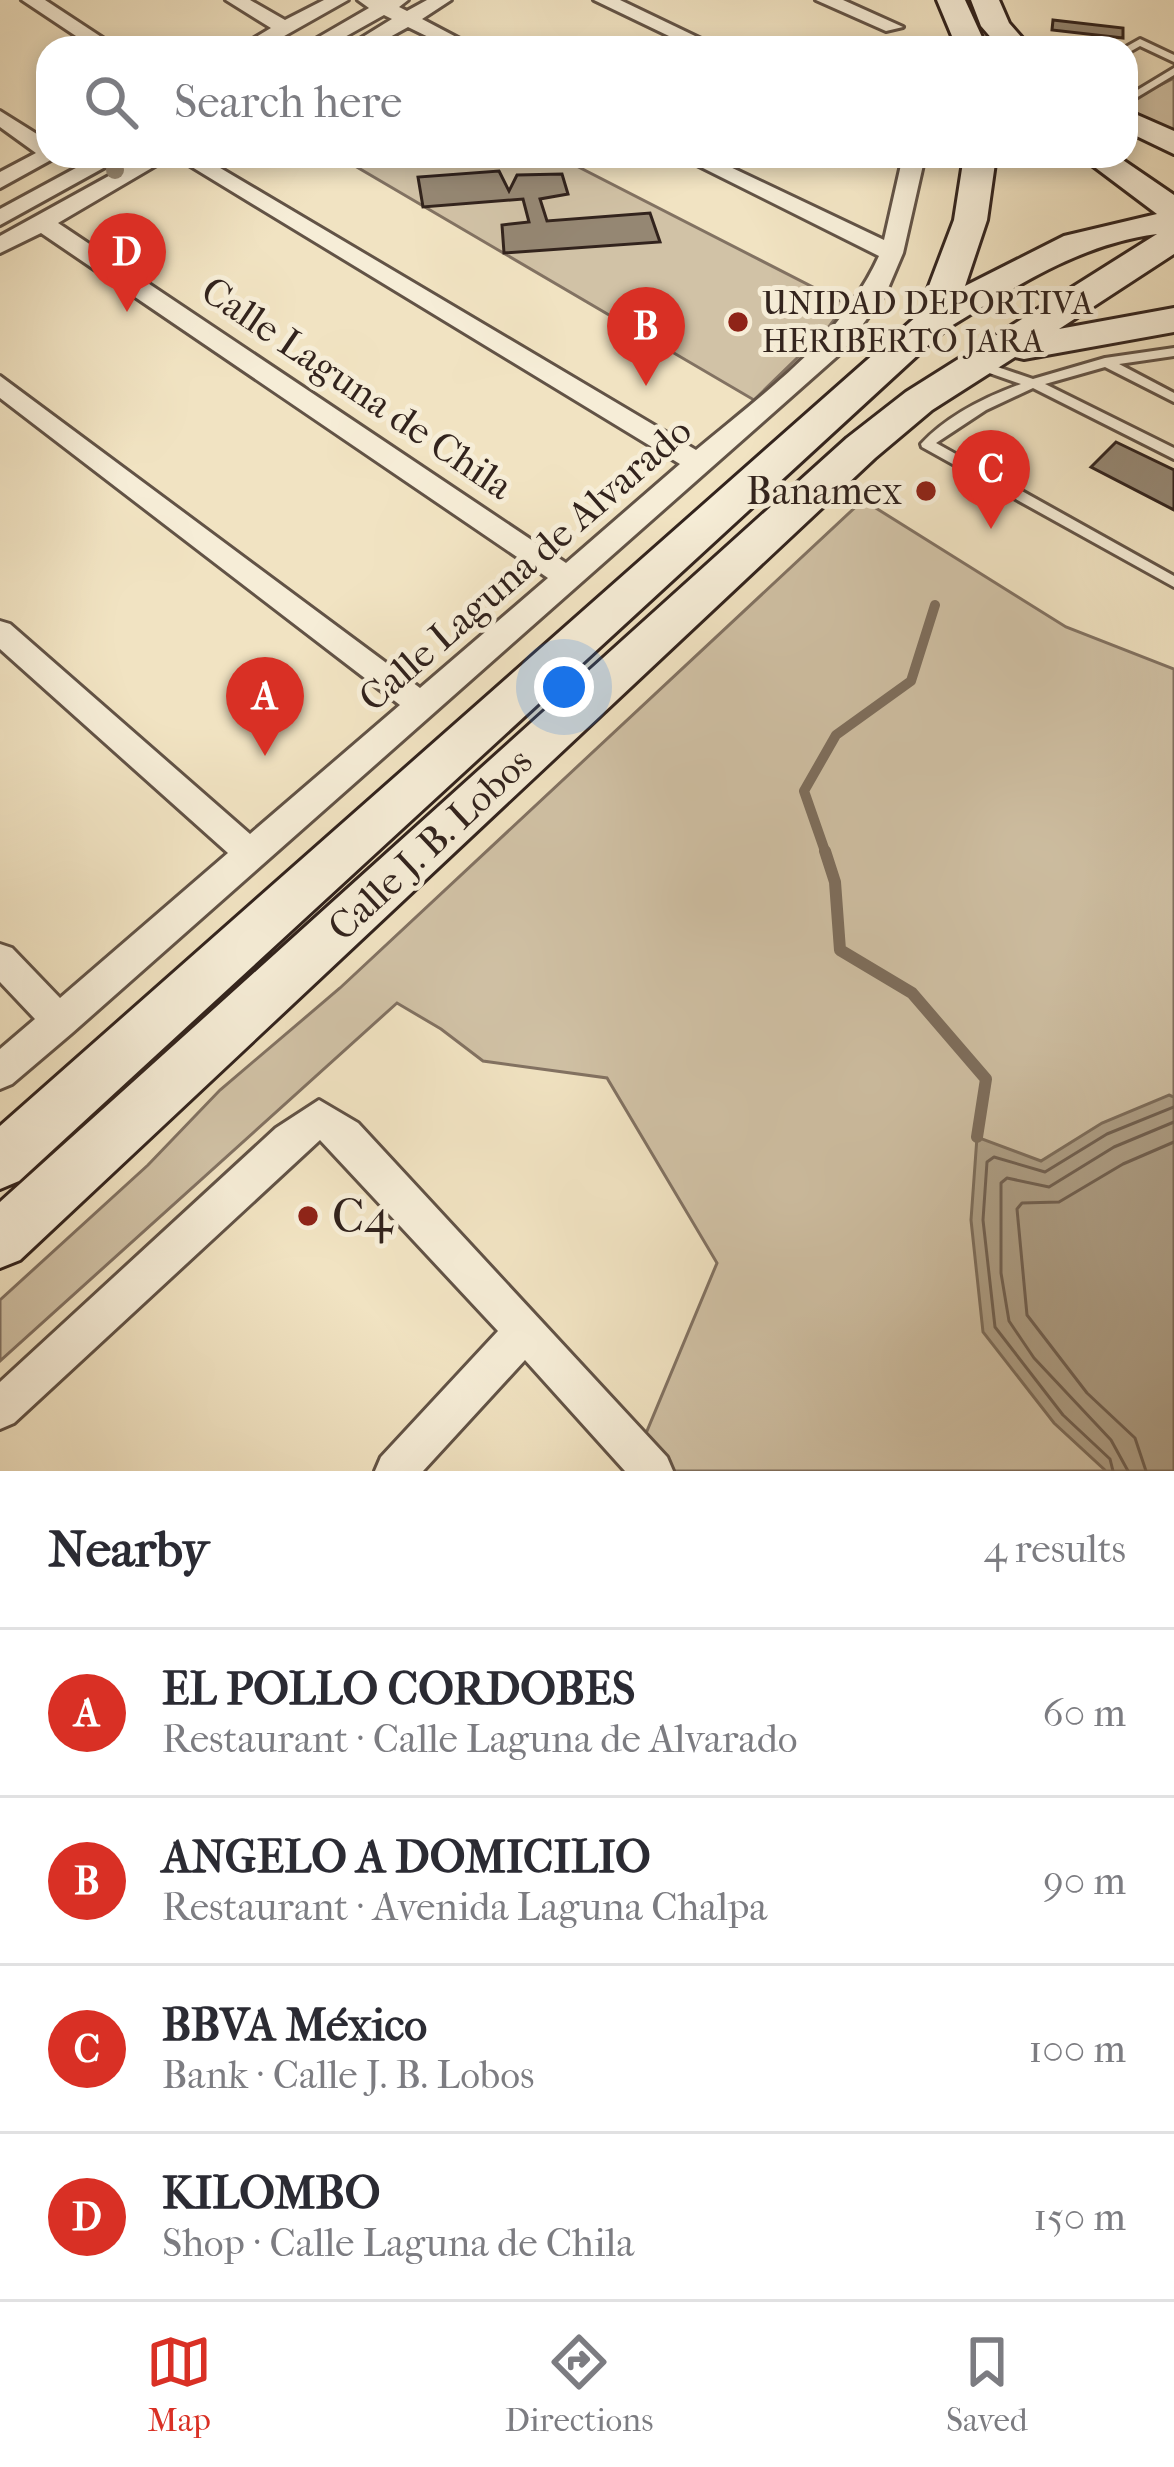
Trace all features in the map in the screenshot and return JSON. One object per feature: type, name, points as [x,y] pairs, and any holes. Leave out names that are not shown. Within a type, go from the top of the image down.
[{"type":"main road","points":[[951,0],[967,36]]},
{"type":"main road","points":[[985,0],[1005,36]]},
{"type":"main road","points":[[1138,125],[1174,145]]},
{"type":"main road","points":[[934,321],[961,253],[980,168]]},
{"type":"main road","points":[[1113,168],[1174,210]]},
{"type":"main road","points":[[934,321],[1064,245],[1100,232],[1174,222]]},
{"type":"main road","points":[[976,364],[1174,239]]},
{"type":"main road","points":[[976,364],[1047,341],[1174,320]]},
{"type":"main road","name":"Calle J. B. Lobos","points":[[0,1162],[934,321]]},
{"type":"main road","name":"Calle J. B. Lobos","points":[[0,1240],[861,448],[919,401],[976,364]]},
{"type":"street","points":[[32,0],[89,36]]},
{"type":"street","points":[[236,0],[285,28]]},
{"type":"street","points":[[270,36],[338,0]]},
{"type":"street","points":[[333,36],[390,7],[441,0]]},
{"type":"street","points":[[604,0],[684,36]]},
{"type":"street","points":[[826,0],[891,36]]},
{"type":"street","points":[[890,0],[895,36]]},
{"type":"street","points":[[365,36],[390,7]]},
{"type":"street","points":[[390,7],[444,36]]},
{"type":"street","points":[[0,117],[36,144]]},
{"type":"street","points":[[0,181],[36,160]]},
{"type":"street","points":[[0,218],[92,168]]},
{"type":"street","points":[[0,246],[140,168]]},
{"type":"street","points":[[205,168],[701,465]]},
{"type":"street","points":[[715,168],[892,254]]},
{"type":"street","name":"Calle Laguna de Alvarado","points":[[0,1072],[834,346],[874,292],[892,254],[911,168]]},
{"type":"street","name":"Calle Laguna de Chila","points":[[42,223],[568,578]]},
{"type":"street","points":[[0,385],[421,705]]},
{"type":"street","points":[[0,632],[251,854]]},
{"type":"street","points":[[0,959],[60,1022]]},
{"type":"street","points":[[0,1409],[319,1118],[345,1136],[653,1471]]},
{"type":"street","points":[[395,1471],[525,1331]]},
{"type":"lane","points":[[1138,43],[1174,59]]},
{"type":"lane","points":[[1138,94],[1174,71]]},
{"type":"lane","points":[[1174,352],[1106,362],[1035,384],[961,415],[928,444],[1174,582]]},
{"type":"lane","points":[[1106,362],[1174,398]]},
{"type":"lane","points":[[976,364],[1035,384],[1174,454]]},
{"type":"shaded area","points":[[1174,78],[1174,133],[1138,114],[1138,96]]},
{"type":"shaded area","points":[[358,168],[580,168],[846,304],[828,328],[754,400]]},
{"type":"shaded area","points":[[863,500],[1066,627],[1174,669],[1174,1471],[670,1471],[642,1443],[717,1263],[607,1078],[483,1061],[397,1003],[0,1361],[0,1300],[148,1165],[220,1090],[340,988]]},
{"type":"water","points":[[1174,1097],[1174,1471],[1106,1471],[1054,1423],[983,1332],[971,1220],[977,1137],[1041,1161],[1102,1123]]},
{"type":"building","points":[[1053,20],[1123,28],[1123,36],[1105,36],[1052,30]]},
{"type":"building","points":[[499,171],[509,191],[517,175],[562,174],[568,194],[540,199],[547,221],[650,213],[660,242],[504,253],[502,225],[529,222],[523,199],[423,207],[418,177]]},
{"type":"building","points":[[1116,442],[1174,470],[1174,510],[1091,467]]},
{"type":"waterway","points":[[826,853],[804,791],[836,735],[911,681],[935,605]]},
{"type":"waterway","points":[[826,853],[835,882],[840,950],[912,993],[986,1079],[977,1137]]},
{"type":"place","name":"KILOMBO","points":[[127,312]]},
{"type":"place","name":"UNIDAD DEPORTIVA HERIBERTO JARA","points":[[738,322]]},
{"type":"place","name":"ANGELO A DOMICILIO","points":[[646,386]]},
{"type":"place","name":"Banamex","points":[[926,491]]},
{"type":"place","name":"BBVA México","points":[[991,529]]},
{"type":"place","name":"EL POLLO CORDOBES","points":[[265,756]]},
{"type":"place","name":"C4","points":[[308,1216]]}]
